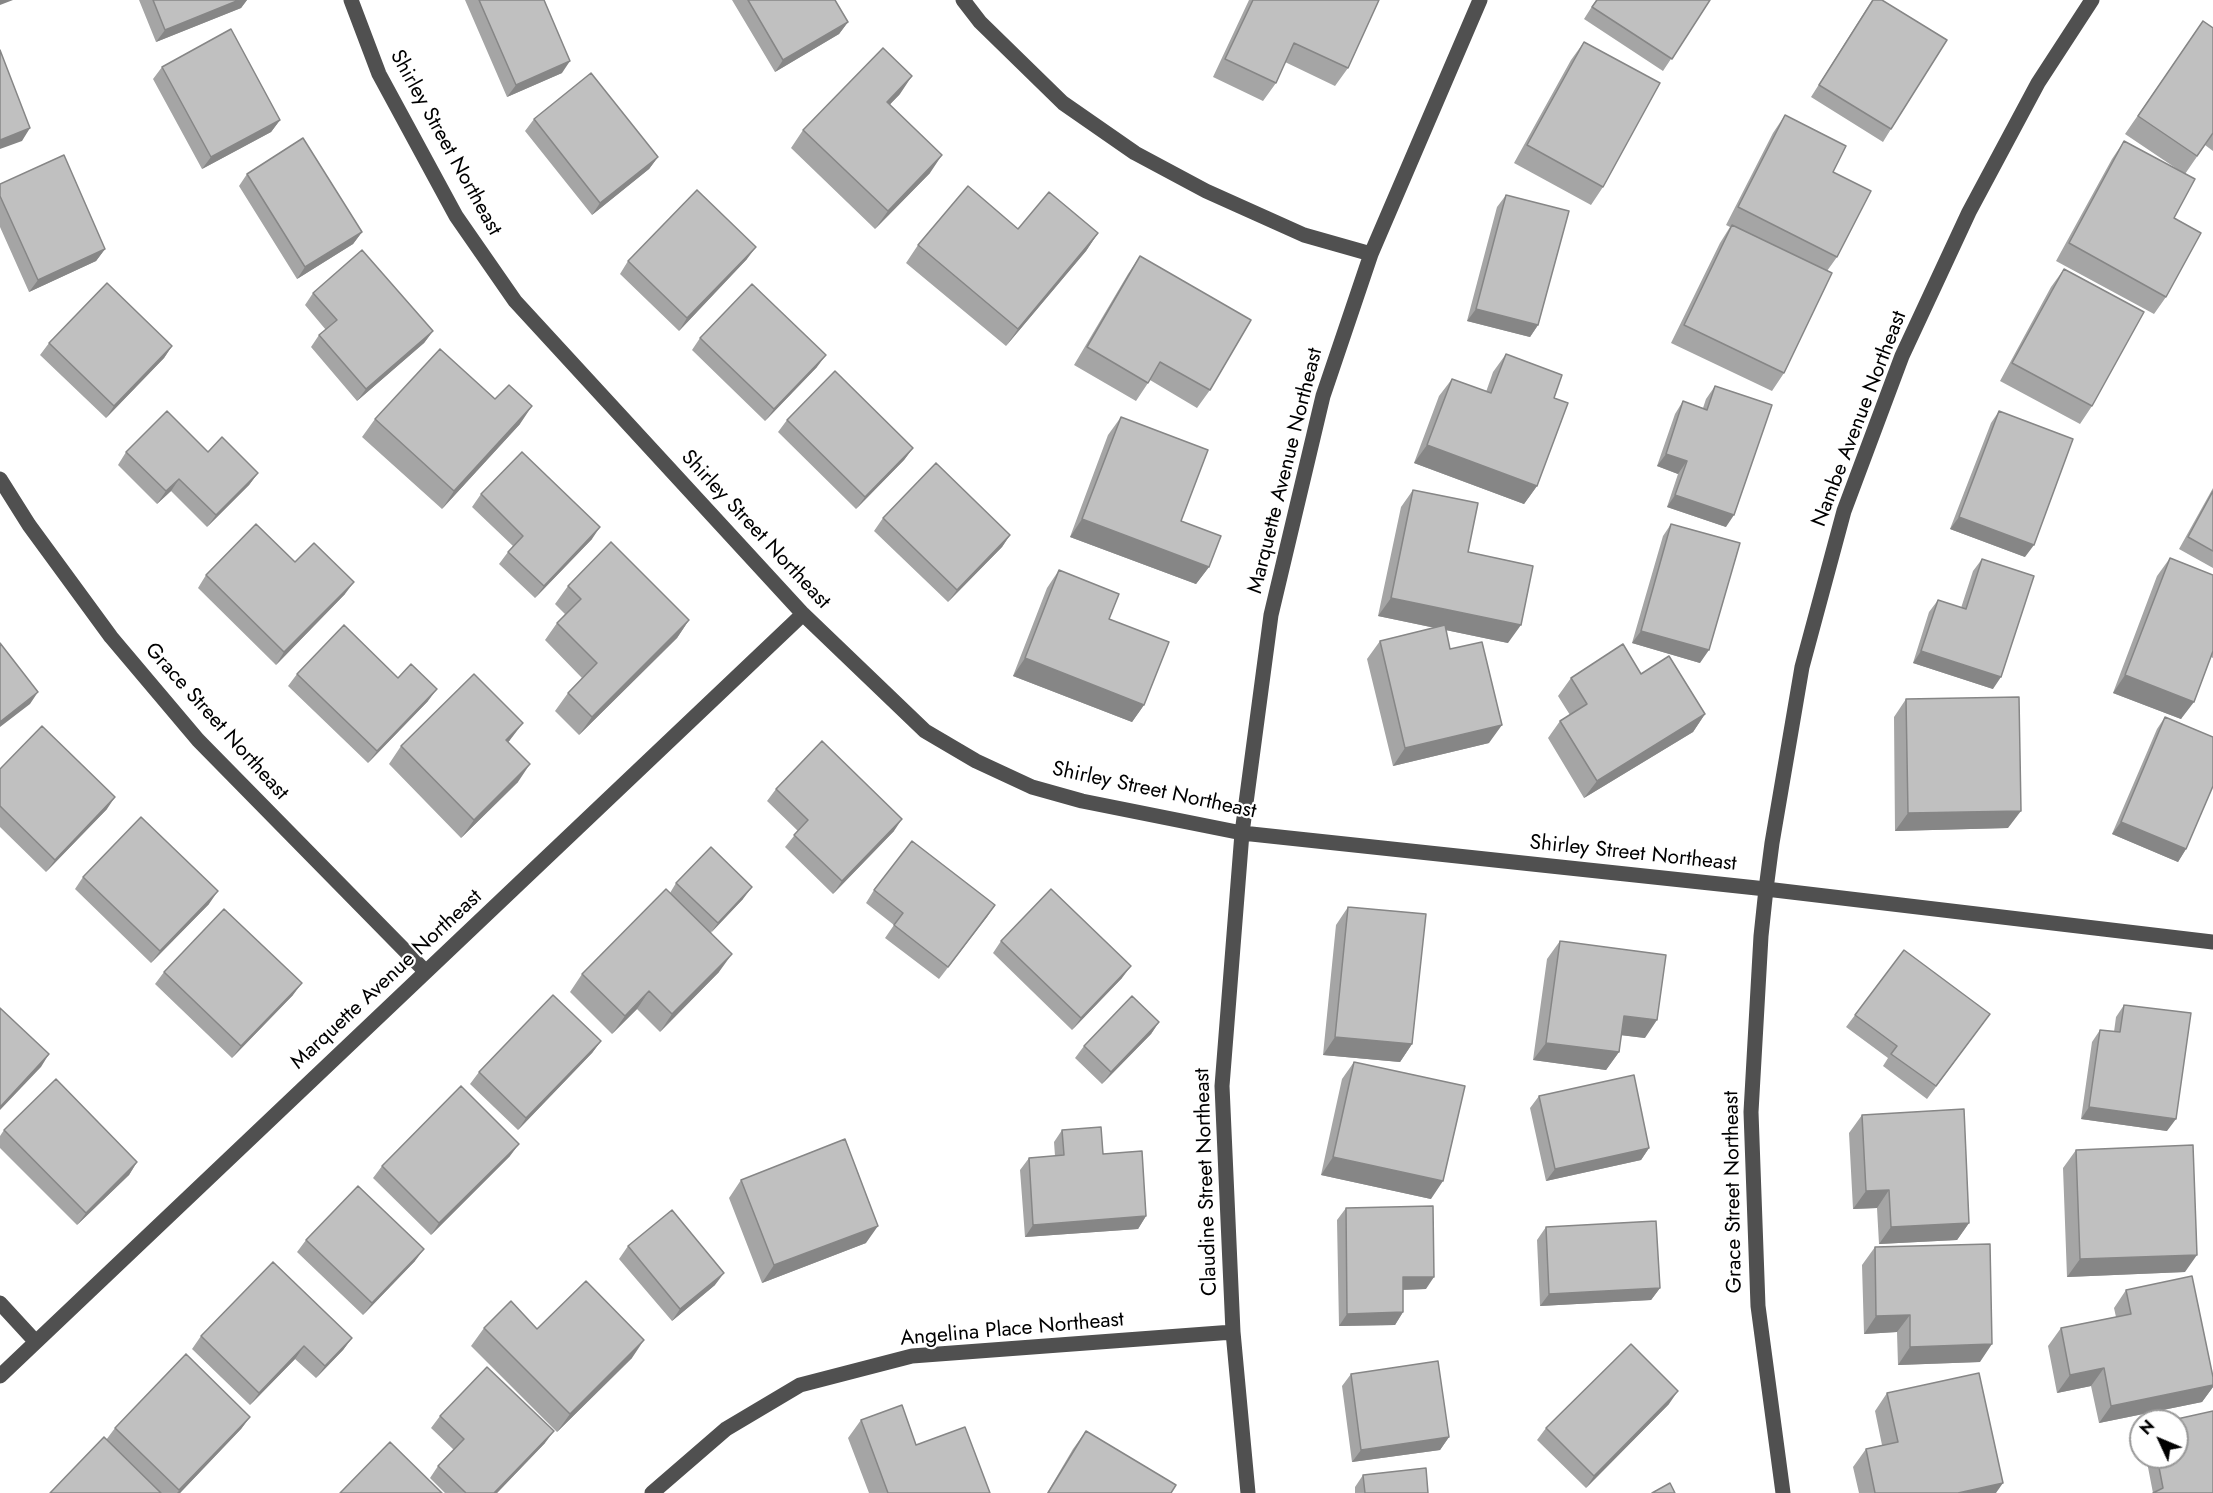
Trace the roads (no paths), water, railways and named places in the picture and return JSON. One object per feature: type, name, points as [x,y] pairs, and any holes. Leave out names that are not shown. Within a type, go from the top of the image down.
[{"type":"street","name":"Shirley Street Northeast","points":[[351,0],[379,74],[456,216],[515,301],[803,614],[925,731],[976,761],[1032,787],[1082,801],[1242,833],[1766,889],[2213,942]]},
{"type":"street","points":[[963,0],[980,22],[1063,103],[1135,153],[1206,191],[1304,234],[1371,254]]},
{"type":"street","name":"Marquette Avenue Northeast","points":[[1242,833],[1271,615],[1323,396],[1371,254],[1480,0]]},
{"type":"street","name":"Nambe Avenue Northeast","points":[[1766,889],[1802,667],[1844,511],[1902,356],[1969,212],[2038,83],[2092,0]]},
{"type":"street","name":"Grace Street Northeast","points":[[0,479],[28,525],[111,637],[198,740],[426,972]]},
{"type":"street","name":"Marquette Avenue Northeast","points":[[0,1376],[803,614]]},
{"type":"street","name":"Claudine Street Northeast","points":[[1242,833],[1222,1086],[1233,1332],[1248,1493]]},
{"type":"street","name":"Grace Street Northeast","points":[[1766,889],[1761,936],[1751,1112],[1758,1306],[1783,1493]]},
{"type":"street","points":[[0,1303],[35,1341]]},
{"type":"street","name":"Angelina Place Northeast","points":[[652,1493],[726,1429],[800,1385],[912,1356],[1233,1332]]}]
